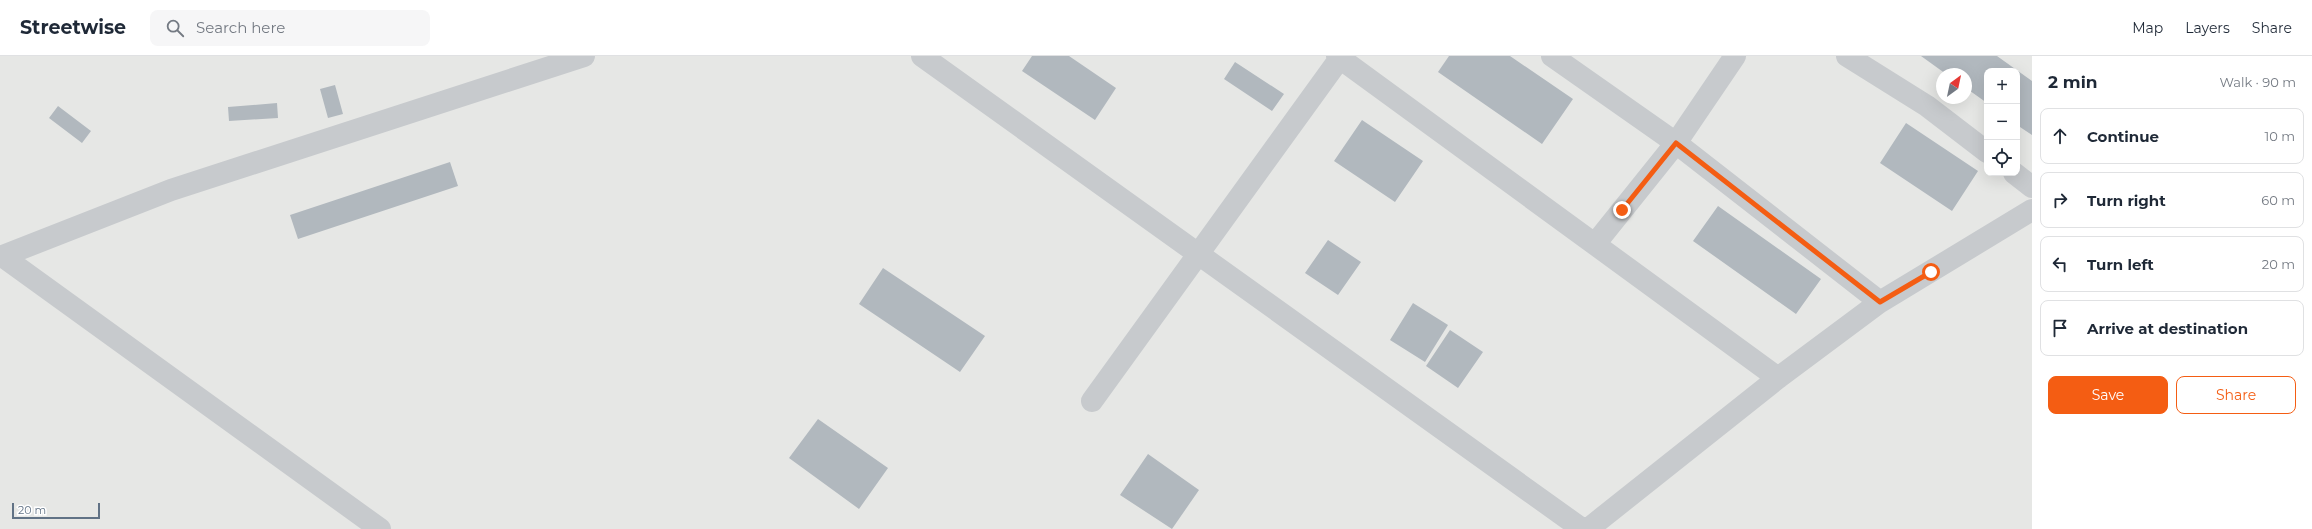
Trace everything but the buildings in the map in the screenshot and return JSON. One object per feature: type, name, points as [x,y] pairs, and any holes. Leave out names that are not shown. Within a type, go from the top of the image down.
[{"type":"street","points":[[1,256],[171,190],[584,56]]},
{"type":"street","points":[[922,56],[1582,529]]},
{"type":"street","points":[[1552,56],[1676,143],[1880,302]]},
{"type":"street","points":[[1595,244],[1676,143],[1734,56]]},
{"type":"street","points":[[1847,56],[1927,106],[1984,150]]},
{"type":"street","points":[[1092,401],[1339,57],[1778,378]]},
{"type":"street","points":[[2018,176],[2032,187]]},
{"type":"street","points":[[1588,529],[1778,378],[1880,302],[2032,210]]},
{"type":"street","points":[[1,256],[380,529]]},
{"type":"shaded area","points":[[0,56],[2032,56],[2032,529],[0,529]]},
{"type":"route","points":[[1622,210],[1676,143],[1880,302],[1931,272]]}]
